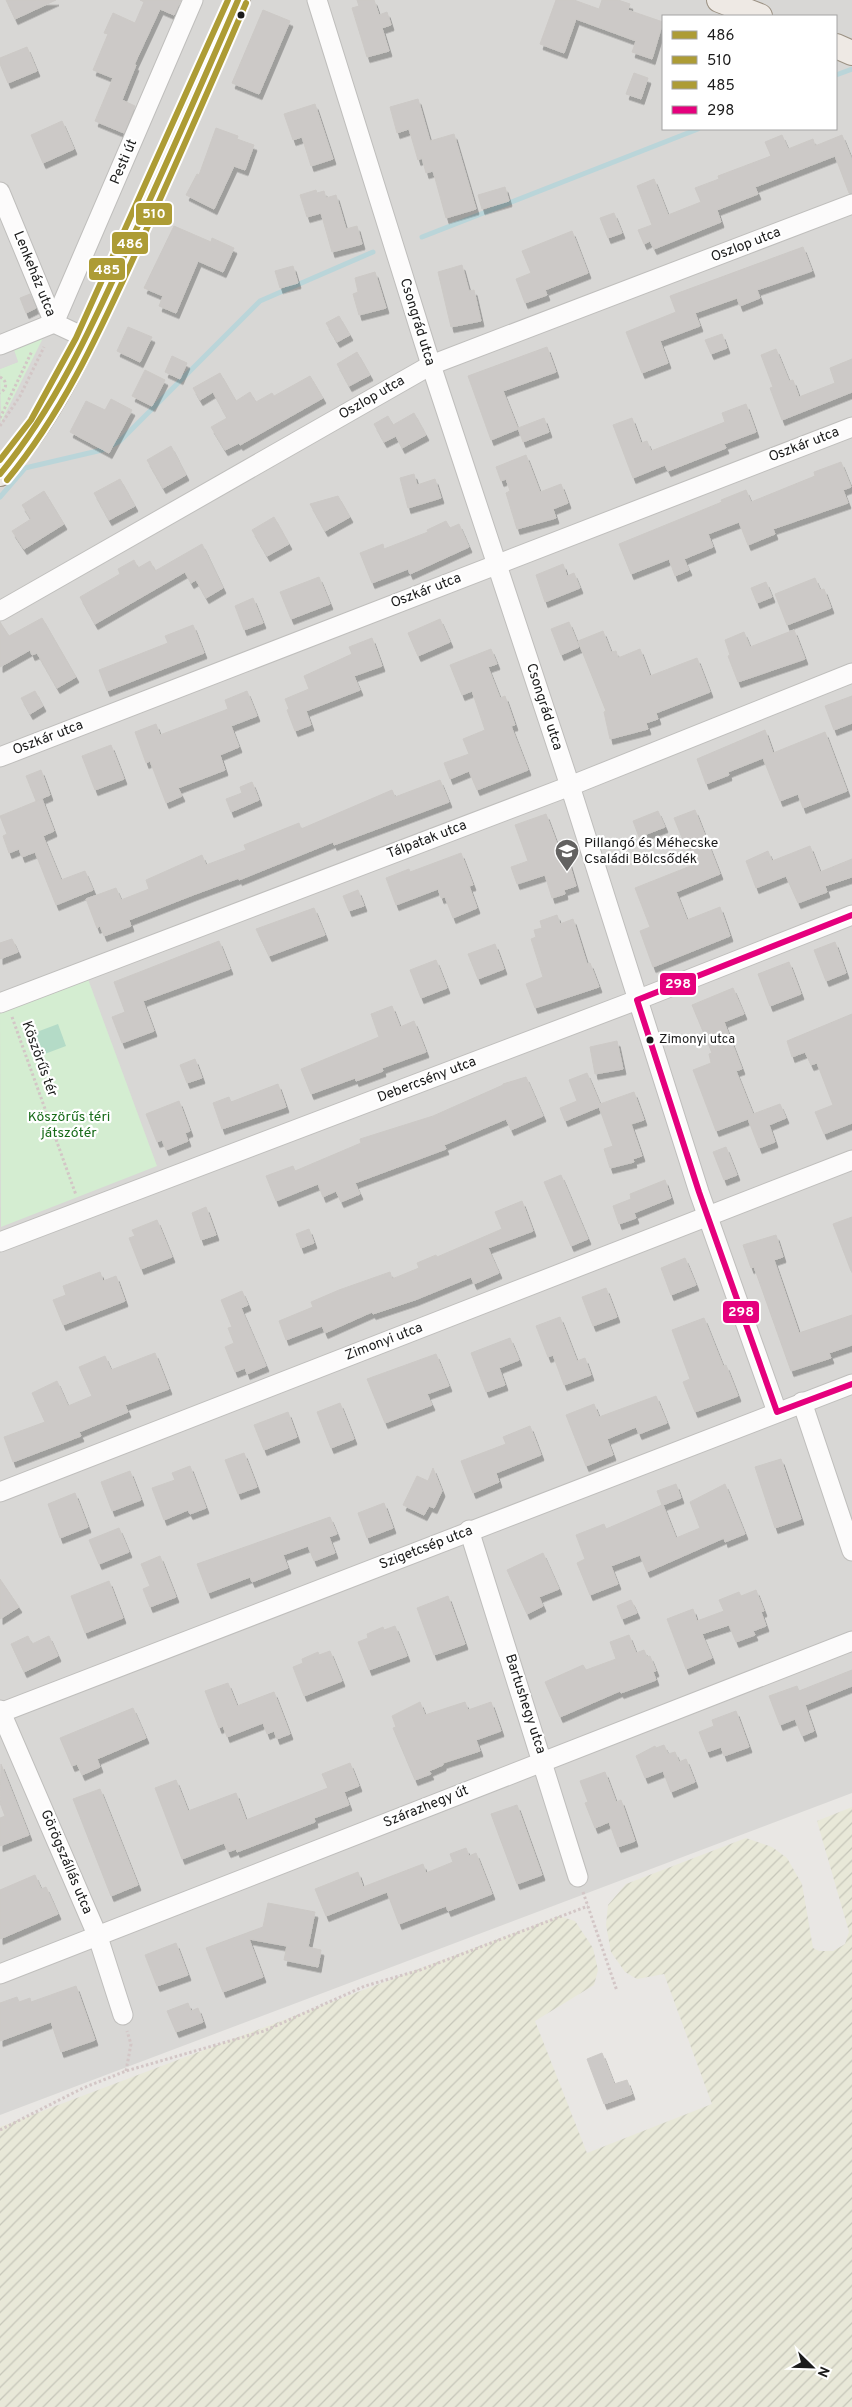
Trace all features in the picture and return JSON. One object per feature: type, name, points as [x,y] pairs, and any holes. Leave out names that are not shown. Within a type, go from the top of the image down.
[{"type":"main road","points":[[0,474],[36,428],[86,338],[188,117],[238,0]]},
{"type":"main road","points":[[719,0],[757,15]]},
{"type":"main road","points":[[837,46],[852,53]]},
{"type":"street","name":"Pesti út","points":[[48,325],[194,0]]},
{"type":"street","name":"Csongrád utca","points":[[317,0],[431,365],[570,786],[637,1000],[708,1216],[777,1412]]},
{"type":"street","name":"Lenkeház utca","points":[[0,192],[48,325],[86,338]]},
{"type":"street","name":"Oszlop utca","points":[[0,610],[431,365],[852,204]]},
{"type":"street","points":[[0,345],[48,325]]},
{"type":"street","name":"Oszkár utca","points":[[0,757],[852,426]]},
{"type":"street","name":"Tálpatak utca","points":[[3,1001],[570,786],[852,673]]},
{"type":"street","name":"Debercsény utca","points":[[0,1242],[637,1000],[852,915]]},
{"type":"street","name":"Zimonyi utca","points":[[0,1492],[852,1160]]},
{"type":"street","name":"Szigetcsép utca","points":[[1,1712],[852,1384]]},
{"type":"street","points":[[802,1402],[852,1550]]},
{"type":"street","name":"Bartushegy utca","points":[[470,1530],[543,1760],[578,1878]]},
{"type":"street","name":"Szárazhegy út","points":[[0,1974],[98,1937],[543,1760],[852,1641]]},
{"type":"street","name":"Görögszállás utca","points":[[1,1712],[98,1937],[122,2015]]},
{"type":"path","points":[[0,418],[48,325]]},
{"type":"path","points":[[0,426],[20,396],[48,325]]},
{"type":"path","points":[[0,377],[5,381],[6,385],[5,390],[0,393]]},
{"type":"path","name":"Köszörűs tér","points":[[3,1001],[82,1211]]},
{"type":"path","points":[[578,1878],[617,1991]]},
{"type":"path","points":[[0,2130],[83,2088],[126,2071],[264,2031],[365,1986],[420,1970],[588,1906]]},
{"type":"path","points":[[122,2015],[131,2044],[126,2071]]},
{"type":"shaded area","points":[[0,0],[852,0],[852,1793],[0,2115]]},
{"type":"shaded area","points":[[10,341],[18,362],[0,369],[0,345]]},
{"type":"green space","points":[[43,338],[1,422],[0,369],[18,362],[14,350]]},
{"type":"green space","name":"Köszörűs téri játszótér","points":[[88,979],[157,1166],[1,1227],[0,1012]]},
{"type":"green space","points":[[58,1024],[66,1046],[34,1058],[26,1036]]},
{"type":"green space","points":[[852,1807],[852,2407],[0,2407],[0,2127],[559,1916],[575,1921],[593,1948],[598,1970],[594,1985],[535,2021],[587,2153],[712,2104],[664,1974],[637,1979],[625,1972],[611,1952],[606,1925],[608,1905],[626,1884],[746,1838],[772,1847],[787,1858],[802,1884],[813,1948],[819,1951],[833,1951],[845,1944],[849,1932],[817,1821]]},
{"type":"building","points":[[6,0],[56,0],[15,19]]},
{"type":"building","points":[[140,0],[181,0],[174,15],[160,9],[134,65],[136,65],[122,100],[135,106],[124,133],[95,121],[113,78],[93,70],[108,34],[104,33],[113,13],[135,23],[144,2]]},
{"type":"building","points":[[357,0],[374,0],[379,15],[387,12],[391,25],[382,28],[389,51],[367,57],[352,8],[359,6]]},
{"type":"building","points":[[556,0],[574,0],[599,9],[602,0],[618,0],[630,4],[628,10],[662,22],[652,59],[632,52],[636,41],[576,19],[564,53],[540,44]]},
{"type":"building","points":[[263,10],[290,21],[259,94],[232,83]]},
{"type":"building","points":[[27,47],[37,71],[8,83],[0,64],[0,58]]},
{"type":"building","points":[[634,73],[648,78],[641,99],[626,94]]},
{"type":"building","points":[[418,99],[430,141],[454,134],[476,209],[446,218],[433,171],[426,173],[422,158],[418,160],[409,129],[397,133],[390,107]]},
{"type":"building","points":[[315,104],[333,159],[311,166],[302,137],[293,140],[284,114]]},
{"type":"building","points":[[62,121],[74,149],[43,163],[31,135]]},
{"type":"building","points":[[216,128],[238,136],[237,139],[254,145],[245,170],[234,166],[214,209],[186,195],[197,174],[199,175]]},
{"type":"building","points":[[782,135],[788,149],[813,139],[815,146],[842,135],[852,160],[852,193],[849,193],[835,156],[755,187],[758,194],[717,210],[721,222],[654,249],[650,241],[644,244],[638,230],[652,225],[637,186],[654,179],[668,215],[701,202],[695,188],[719,179],[718,176],[771,156],[765,142]]},
{"type":"building","points":[[505,187],[509,201],[482,209],[478,195]]},
{"type":"building","points":[[316,190],[317,193],[324,191],[326,198],[336,195],[346,229],[357,226],[362,244],[332,252],[321,213],[307,217],[300,195]]},
{"type":"building","points":[[614,213],[622,233],[608,238],[600,218]]},
{"type":"building","points":[[174,226],[211,242],[212,238],[234,248],[223,272],[198,261],[176,313],[159,306],[163,296],[144,288]]},
{"type":"building","points":[[572,231],[588,273],[545,290],[547,295],[525,303],[516,279],[531,273],[522,251]]},
{"type":"building","points":[[803,247],[812,271],[757,290],[760,298],[740,306],[737,298],[695,313],[700,326],[660,341],[668,363],[642,373],[626,332],[676,312],[670,296]]},
{"type":"building","points":[[462,265],[469,291],[474,290],[481,321],[451,327],[438,272]]},
{"type":"building","points":[[293,266],[298,283],[280,288],[275,271]]},
{"type":"building","points":[[375,272],[386,308],[359,315],[353,294],[358,292],[355,278]]},
{"type":"building","points":[[30,294],[36,308],[26,313],[20,298]]},
{"type":"building","points":[[339,316],[350,335],[337,342],[326,323]]},
{"type":"building","points":[[128,327],[152,337],[140,362],[117,351]]},
{"type":"building","points":[[722,334],[727,348],[711,354],[705,340]]},
{"type":"building","points":[[547,347],[556,372],[503,391],[518,429],[491,440],[468,376]]},
{"type":"building","points":[[776,349],[789,381],[793,380],[799,397],[835,383],[830,368],[852,359],[852,392],[782,420],[770,388],[773,387],[761,355]]},
{"type":"building","points":[[357,352],[370,375],[349,386],[337,364]]},
{"type":"building","points":[[172,356],[187,363],[180,379],[165,372]]},
{"type":"building","points":[[145,370],[165,380],[152,406],[132,396]]},
{"type":"building","points":[[220,373],[236,401],[250,392],[256,402],[272,393],[274,396],[310,376],[323,398],[240,445],[239,443],[225,450],[211,427],[227,418],[213,392],[200,400],[193,388]]},
{"type":"building","points":[[111,399],[132,410],[109,453],[70,432],[86,401],[105,410]]},
{"type":"building","points":[[746,404],[756,432],[724,444],[726,448],[668,471],[665,465],[633,478],[613,425],[632,418],[641,443],[647,441],[651,451],[725,422],[722,413]]},
{"type":"building","points":[[414,413],[426,435],[402,448],[396,436],[384,442],[374,424],[388,416],[393,425]]},
{"type":"building","points":[[544,418],[549,432],[523,442],[518,428]]},
{"type":"building","points":[[171,446],[186,475],[163,488],[147,460]]},
{"type":"building","points":[[526,455],[540,492],[561,484],[568,503],[553,509],[556,518],[517,529],[506,493],[510,491],[506,479],[501,481],[496,467]]},
{"type":"building","points":[[841,462],[851,487],[843,490],[848,503],[773,529],[775,534],[748,545],[739,522],[708,534],[713,547],[684,559],[689,570],[675,576],[669,559],[631,574],[619,544],[722,502],[721,500],[746,490],[751,502],[815,476],[814,472]]},
{"type":"building","points":[[414,474],[417,485],[435,479],[441,498],[408,508],[400,478]]},
{"type":"building","points":[[120,479],[135,506],[109,520],[94,493]]},
{"type":"building","points":[[44,491],[64,524],[24,549],[12,531],[31,519],[22,505]]},
{"type":"building","points":[[338,496],[350,517],[325,531],[310,504]]},
{"type":"building","points":[[274,517],[289,544],[267,556],[252,530]]},
{"type":"building","points":[[446,521],[450,528],[459,524],[469,547],[410,574],[408,569],[372,583],[360,553],[383,544],[384,549],[428,532],[427,530]]},
{"type":"building","points":[[202,544],[223,588],[206,598],[196,580],[191,583],[185,572],[95,624],[80,597],[120,574],[118,569],[134,560],[138,568],[150,561],[155,571]]},
{"type":"building","points":[[563,564],[567,576],[574,573],[580,588],[545,602],[536,575]]},
{"type":"building","points":[[319,577],[330,604],[291,619],[280,592]]},
{"type":"building","points":[[815,578],[820,590],[824,589],[831,608],[787,625],[775,594]]},
{"type":"building","points":[[766,582],[772,597],[757,603],[751,588]]},
{"type":"building","points":[[253,598],[263,623],[244,630],[235,606]]},
{"type":"building","points":[[42,618],[76,677],[57,688],[37,653],[32,655],[30,650],[0,667],[0,622],[9,636]]},
{"type":"building","points":[[440,619],[450,642],[418,656],[408,633]]},
{"type":"building","points":[[569,622],[579,647],[561,655],[551,629]]},
{"type":"building","points":[[193,625],[204,653],[107,691],[99,670],[168,643],[165,636]]},
{"type":"building","points":[[794,630],[805,659],[738,682],[728,656],[730,655],[725,640],[744,632],[750,647]]},
{"type":"building","points":[[603,631],[611,652],[616,651],[618,658],[640,649],[650,676],[697,658],[710,692],[656,713],[658,719],[646,723],[648,729],[610,739],[604,712],[606,711],[578,641]]},
{"type":"building","points":[[372,638],[382,666],[354,676],[360,690],[306,711],[311,725],[295,731],[285,699],[309,689],[304,676],[352,654],[349,647]]},
{"type":"building","points":[[491,649],[497,664],[488,667],[500,698],[505,696],[515,725],[511,726],[528,770],[477,790],[469,771],[450,779],[444,763],[469,754],[463,739],[485,730],[472,691],[462,695],[450,665]]},
{"type":"building","points":[[35,691],[43,706],[30,714],[21,698]]},
{"type":"building","points":[[247,691],[257,716],[231,726],[239,747],[220,755],[225,770],[178,788],[182,796],[166,803],[150,761],[146,763],[135,732],[156,724],[160,735],[228,709],[225,700]]},
{"type":"building","points":[[852,696],[852,723],[834,730],[825,706]]},
{"type":"building","points":[[765,730],[773,753],[825,732],[847,791],[803,808],[798,794],[780,801],[763,758],[728,772],[729,775],[706,784],[697,759]]},
{"type":"building","points":[[111,745],[124,779],[95,790],[82,756]]},
{"type":"building","points":[[41,770],[50,795],[36,801],[26,776]]},
{"type":"building","points":[[440,780],[449,802],[334,845],[333,842],[239,880],[239,878],[193,895],[129,920],[131,926],[104,936],[100,926],[97,928],[86,899],[116,888],[121,900],[149,889],[146,880],[202,855],[206,865],[246,850],[244,845],[299,823],[301,829],[392,790],[395,797]]},
{"type":"building","points":[[252,782],[259,800],[231,812],[226,799],[242,793],[240,787]]},
{"type":"building","points":[[42,799],[54,831],[43,836],[61,880],[85,871],[93,890],[56,905],[35,852],[22,857],[19,849],[9,853],[3,836],[7,834],[0,816]]},
{"type":"building","points":[[695,810],[720,874],[676,892],[687,920],[720,907],[730,936],[653,967],[640,931],[650,927],[635,888],[693,865],[674,818]]},
{"type":"building","points":[[658,811],[665,827],[639,837],[633,821]]},
{"type":"building","points":[[546,814],[563,860],[568,859],[576,886],[564,890],[565,894],[552,898],[545,875],[517,884],[511,867],[528,861],[515,825]]},
{"type":"building","points":[[810,846],[820,872],[852,859],[852,877],[825,886],[827,892],[798,903],[786,876],[756,888],[746,861],[768,851],[772,861]]},
{"type":"building","points":[[461,853],[473,885],[469,886],[477,908],[453,918],[445,897],[441,898],[438,889],[396,905],[386,878],[409,869],[410,872]]},
{"type":"building","points":[[358,890],[364,906],[349,911],[343,896]]},
{"type":"building","points":[[314,908],[325,935],[269,956],[256,929]]},
{"type":"building","points":[[557,915],[560,924],[573,919],[587,964],[590,963],[599,987],[535,1008],[526,984],[543,977],[531,939],[536,937],[534,930],[542,928],[540,921]]},
{"type":"building","points":[[12,939],[18,952],[0,959],[0,943]]},
{"type":"building","points":[[219,941],[230,969],[143,1001],[154,1031],[122,1043],[112,1017],[125,1012],[114,982]]},
{"type":"building","points":[[835,942],[846,973],[826,981],[814,950]]},
{"type":"building","points":[[495,944],[504,969],[478,979],[468,954]]},
{"type":"building","points":[[436,960],[447,988],[421,998],[410,970]]},
{"type":"building","points":[[789,962],[801,994],[770,1006],[758,974]]},
{"type":"building","points":[[733,988],[744,1014],[724,1022],[742,1069],[736,1071],[753,1114],[780,1104],[786,1118],[769,1125],[775,1142],[759,1148],[748,1119],[716,1131],[693,1070],[711,1063],[709,1054],[712,1053],[692,1005]]},
{"type":"building","points":[[392,1006],[400,1027],[414,1021],[426,1052],[382,1068],[383,1071],[356,1081],[355,1078],[311,1094],[301,1069],[379,1037],[371,1014]]},
{"type":"building","points":[[852,1014],[852,1123],[824,1134],[815,1112],[833,1105],[817,1063],[811,1065],[805,1052],[792,1057],[787,1041]]},
{"type":"building","points":[[617,1041],[623,1069],[595,1074],[590,1047]]},
{"type":"building","points":[[195,1059],[202,1078],[187,1083],[180,1065]]},
{"type":"building","points":[[587,1073],[600,1104],[634,1092],[644,1120],[631,1124],[642,1156],[633,1159],[634,1162],[610,1168],[604,1149],[613,1146],[599,1107],[565,1121],[560,1108],[577,1101],[569,1080]]},
{"type":"building","points":[[526,1077],[543,1116],[511,1130],[506,1119],[444,1145],[446,1149],[355,1183],[360,1194],[341,1202],[336,1191],[323,1197],[318,1184],[276,1201],[266,1176],[293,1166],[295,1171],[361,1143],[360,1139],[433,1116],[503,1084]]},
{"type":"building","points":[[278,1084],[286,1107],[222,1129],[213,1103],[229,1097],[231,1102]]},
{"type":"building","points":[[179,1101],[190,1131],[185,1133],[188,1141],[166,1150],[162,1140],[157,1142],[146,1114]]},
{"type":"building","points":[[726,1147],[737,1175],[724,1180],[713,1152]]},
{"type":"building","points":[[561,1175],[588,1239],[571,1246],[544,1182]]},
{"type":"building","points":[[665,1180],[671,1198],[634,1213],[636,1218],[619,1224],[613,1206],[631,1199],[630,1194]]},
{"type":"building","points":[[522,1201],[533,1231],[488,1248],[499,1273],[474,1284],[471,1277],[415,1300],[373,1314],[372,1312],[325,1333],[322,1326],[286,1340],[279,1321],[313,1307],[311,1302],[390,1272],[392,1279],[419,1268],[417,1263],[436,1255],[437,1257],[502,1229],[495,1212]]},
{"type":"building","points":[[206,1207],[216,1235],[201,1240],[192,1213]]},
{"type":"building","points":[[852,1217],[852,1271],[851,1271],[833,1224]]},
{"type":"building","points":[[157,1220],[172,1257],[141,1269],[129,1238],[135,1236],[132,1230]]},
{"type":"building","points":[[309,1229],[314,1243],[301,1248],[296,1234]]},
{"type":"building","points":[[776,1235],[783,1257],[774,1260],[799,1333],[852,1315],[852,1345],[829,1353],[831,1358],[791,1371],[754,1267],[751,1268],[743,1245]]},
{"type":"building","points":[[685,1258],[696,1285],[671,1295],[661,1268]]},
{"type":"building","points":[[100,1272],[103,1281],[116,1276],[125,1301],[63,1325],[53,1300],[66,1295],[63,1286]]},
{"type":"building","points":[[606,1288],[617,1317],[593,1326],[582,1297]]},
{"type":"building","points":[[242,1291],[248,1305],[241,1308],[266,1366],[247,1374],[245,1368],[235,1372],[225,1347],[234,1343],[228,1328],[232,1327],[221,1300]]},
{"type":"building","points":[[560,1317],[577,1361],[585,1358],[591,1375],[564,1385],[553,1355],[548,1357],[536,1326]]},
{"type":"building","points":[[704,1318],[723,1366],[726,1365],[738,1396],[695,1412],[683,1382],[690,1379],[672,1330]]},
{"type":"building","points":[[510,1338],[519,1360],[499,1368],[505,1385],[486,1392],[471,1353]]},
{"type":"building","points":[[155,1353],[169,1389],[125,1405],[128,1412],[79,1432],[81,1436],[13,1462],[4,1437],[45,1422],[32,1393],[57,1381],[68,1406],[92,1396],[79,1367],[105,1356],[111,1370]]},
{"type":"building","points":[[436,1354],[449,1386],[427,1394],[432,1405],[385,1423],[367,1379]]},
{"type":"building","points":[[656,1396],[667,1423],[639,1434],[636,1427],[607,1439],[613,1455],[586,1466],[566,1415],[594,1404],[599,1417]]},
{"type":"building","points":[[340,1403],[354,1439],[331,1448],[317,1412]]},
{"type":"building","points":[[288,1412],[297,1437],[264,1450],[254,1425]]},
{"type":"building","points":[[530,1426],[541,1455],[496,1473],[499,1482],[473,1493],[461,1461],[506,1444],[503,1437]]},
{"type":"building","points":[[244,1453],[257,1487],[238,1494],[225,1460]]},
{"type":"building","points":[[781,1459],[801,1519],[775,1528],[755,1467]]},
{"type":"building","points":[[190,1466],[206,1508],[190,1514],[188,1510],[164,1520],[152,1488],[175,1480],[172,1473]]},
{"type":"building","points":[[433,1468],[442,1491],[434,1508],[429,1506],[424,1515],[403,1505],[417,1476],[428,1481]]},
{"type":"building","points":[[130,1471],[141,1500],[112,1511],[101,1482]]},
{"type":"building","points":[[676,1484],[681,1498],[663,1505],[676,1538],[700,1528],[690,1502],[725,1484],[745,1534],[725,1542],[724,1538],[647,1572],[640,1555],[611,1566],[618,1584],[590,1595],[577,1563],[585,1559],[576,1535],[604,1524],[606,1529],[662,1505],[657,1491]]},
{"type":"building","points":[[75,1493],[88,1527],[60,1538],[48,1504]]},
{"type":"building","points":[[384,1503],[393,1528],[367,1538],[358,1513]]},
{"type":"building","points":[[330,1517],[337,1534],[329,1537],[335,1553],[314,1561],[308,1546],[283,1555],[288,1568],[252,1582],[250,1577],[208,1593],[197,1564]]},
{"type":"building","points":[[119,1528],[129,1552],[99,1564],[89,1540]]},
{"type":"building","points":[[543,1553],[559,1589],[539,1597],[543,1606],[527,1614],[507,1570]]},
{"type":"building","points":[[160,1556],[176,1597],[150,1607],[143,1589],[150,1586],[141,1564]]},
{"type":"building","points":[[0,1579],[19,1607],[0,1619]]},
{"type":"building","points":[[109,1581],[123,1618],[85,1633],[71,1596]]},
{"type":"building","points":[[756,1590],[764,1611],[761,1612],[766,1626],[753,1631],[755,1635],[736,1642],[729,1625],[702,1634],[712,1658],[686,1669],[667,1619],[693,1609],[697,1621],[724,1611],[719,1600],[739,1592],[741,1596]]},
{"type":"building","points":[[448,1596],[465,1644],[434,1655],[417,1608]]},
{"type":"building","points":[[631,1600],[637,1613],[622,1619],[617,1606]]},
{"type":"building","points":[[395,1626],[407,1656],[369,1670],[358,1642],[368,1638],[367,1634],[383,1627],[384,1630]]},
{"type":"building","points":[[629,1635],[636,1653],[644,1650],[647,1657],[650,1656],[656,1671],[653,1672],[656,1680],[621,1693],[620,1691],[560,1717],[545,1682],[583,1665],[586,1670],[616,1659],[610,1642]]},
{"type":"building","points":[[28,1636],[32,1644],[49,1636],[58,1656],[24,1672],[11,1644]]},
{"type":"building","points":[[330,1651],[342,1681],[304,1696],[293,1667],[303,1663],[302,1659],[318,1652],[319,1655]]},
{"type":"building","points":[[852,1670],[852,1686],[805,1705],[814,1731],[802,1736],[795,1719],[780,1725],[769,1696],[797,1686],[799,1691]]},
{"type":"building","points":[[228,1683],[237,1706],[274,1692],[290,1734],[277,1739],[274,1731],[267,1734],[263,1723],[227,1737],[223,1726],[219,1728],[205,1691]]},
{"type":"building","points":[[420,1702],[425,1715],[465,1702],[468,1710],[491,1702],[501,1731],[476,1740],[480,1751],[443,1763],[443,1765],[429,1771],[431,1774],[415,1780],[393,1728],[396,1727],[392,1716]]},
{"type":"building","points":[[133,1708],[146,1738],[97,1759],[100,1767],[82,1775],[77,1764],[72,1766],[60,1738]]},
{"type":"building","points":[[736,1711],[749,1747],[724,1756],[721,1747],[707,1752],[699,1732],[714,1726],[712,1720]]},
{"type":"building","points":[[664,1745],[668,1754],[675,1752],[679,1762],[686,1759],[695,1782],[671,1792],[663,1771],[645,1778],[636,1756],[655,1746],[656,1748]]},
{"type":"building","points":[[350,1763],[359,1786],[344,1792],[349,1805],[314,1818],[315,1822],[237,1852],[236,1849],[228,1852],[224,1843],[182,1859],[155,1788],[176,1780],[188,1811],[236,1793],[246,1820],[328,1788],[322,1774]]},
{"type":"building","points":[[1,1764],[29,1835],[0,1846],[0,1818],[5,1816],[0,1803]]},
{"type":"building","points":[[605,1772],[616,1802],[621,1800],[635,1841],[618,1847],[609,1822],[595,1828],[585,1803],[588,1802],[580,1781]]},
{"type":"building","points":[[100,1789],[138,1885],[111,1896],[73,1799]]},
{"type":"building","points":[[517,1805],[542,1875],[517,1884],[491,1814]]},
{"type":"building","points":[[466,1848],[469,1856],[476,1853],[492,1894],[448,1911],[446,1906],[399,1924],[387,1892],[326,1916],[315,1889],[358,1872],[363,1887],[423,1864],[426,1873],[453,1862],[450,1854]]},
{"type":"building","points":[[35,1875],[41,1889],[46,1887],[58,1914],[0,1939],[0,1890]]},
{"type":"building","points":[[268,1903],[315,1912],[308,1947],[321,1950],[318,1967],[284,1960],[287,1946],[249,1939],[263,1977],[223,1992],[206,1948],[263,1927]]},
{"type":"building","points":[[176,1943],[188,1975],[157,1986],[145,1955]]},
{"type":"building","points":[[76,1986],[95,2040],[61,2052],[51,2022],[0,2041],[0,2003],[17,1997],[19,2002],[30,1998],[31,2002]]},
{"type":"building","points":[[188,2003],[191,2011],[198,2008],[203,2022],[176,2032],[167,2011]]},
{"type":"building","points":[[602,2053],[614,2084],[627,2080],[632,2094],[604,2104],[587,2059]]},
{"type":"waterway","points":[[837,75],[852,69]]},
{"type":"waterway","points":[[422,237],[695,130]]},
{"type":"waterway","points":[[0,497],[25,468],[102,450],[120,441],[260,301],[373,252]]},
{"type":"transit line","name":"485","points":[[0,460],[31,420],[76,338],[228,0]]},
{"type":"transit line","name":"486","points":[[0,474],[39,420],[88,333],[158,183],[238,0]]},
{"type":"transit line","name":"510","points":[[7,480],[47,425],[96,338],[125,277],[246,3]]},
{"type":"transit line","name":"298","points":[[852,915],[637,1000],[699,1192],[777,1412],[852,1384]]},
{"type":"place","name":"Pillangó és Méhecske Családi Bölcsődék","points":[[567,872]]},
{"type":"place","name":"Zimonyi utca","points":[[650,1040]]}]
